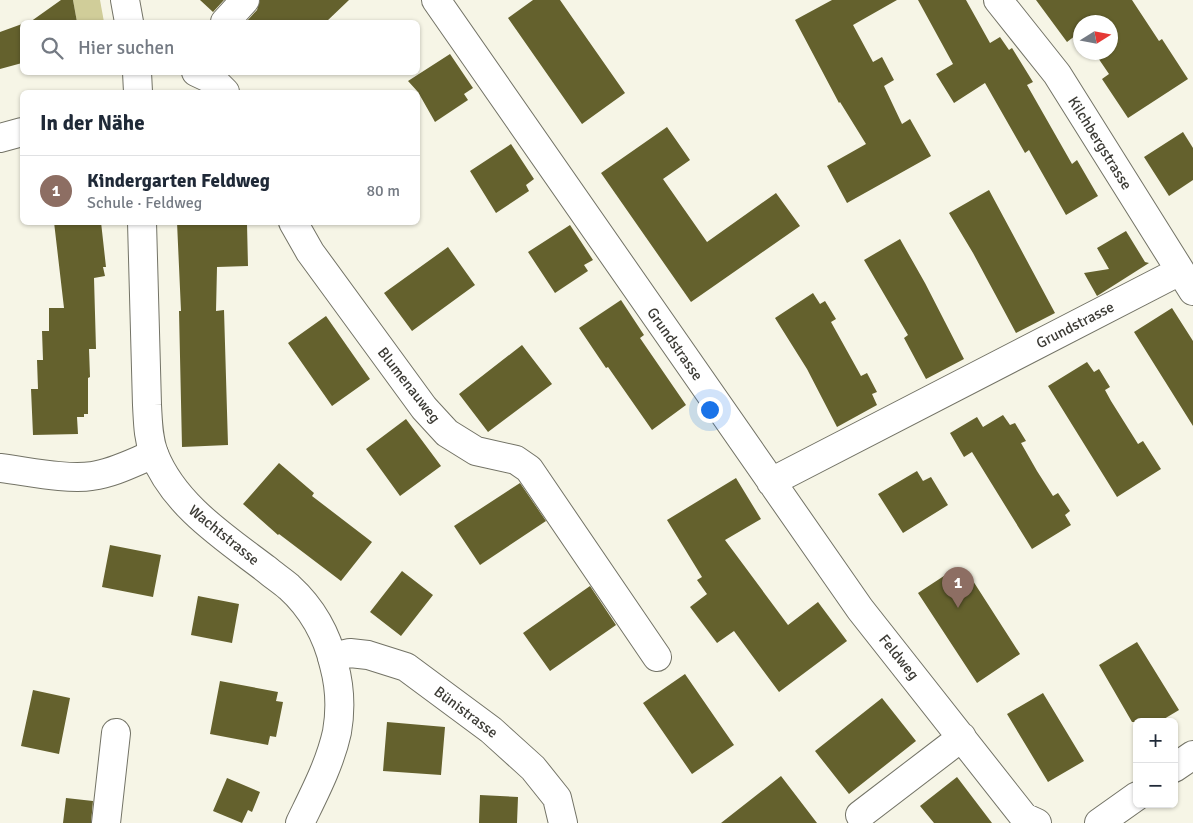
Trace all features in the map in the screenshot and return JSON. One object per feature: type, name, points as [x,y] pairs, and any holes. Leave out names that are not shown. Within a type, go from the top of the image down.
[{"type":"street","points":[[125,0],[129,20]]},
{"type":"street","points":[[140,20],[142,0]]},
{"type":"street","points":[[227,20],[245,0]]},
{"type":"street","name":"Grundstrasse","points":[[436,0],[771,482],[1187,281]]},
{"type":"street","name":"Kilchbergstrasse","points":[[998,0],[1057,74],[1187,281]]},
{"type":"street","points":[[138,75],[138,90]]},
{"type":"street","points":[[202,75],[213,80],[223,90]]},
{"type":"street","points":[[0,138],[20,133]]},
{"type":"street","name":"Wachtstrasse","points":[[142,225],[148,433],[154,454],[178,494],[197,515],[290,588],[316,619],[325,636],[332,657],[338,681],[340,710],[336,733],[330,756],[300,823]]},
{"type":"street","name":"Blumenauweg","points":[[295,225],[310,252],[418,400],[447,433],[476,451],[516,460],[530,469],[657,657]]},
{"type":"street","points":[[0,468],[78,477],[93,476],[107,473],[154,454]]},
{"type":"street","name":"Feldweg","points":[[771,482],[860,608],[1024,817],[1037,823]]},
{"type":"street","name":"Bünistrasse","points":[[332,657],[350,653],[368,655],[406,667],[491,730],[532,768],[557,798],[563,823]]},
{"type":"street","points":[[106,823],[116,733]]},
{"type":"street","points":[[860,814],[962,736]]},
{"type":"street","points":[[1178,765],[1193,755]]},
{"type":"street","points":[[1099,823],[1133,799]]},
{"type":"shaded area","points":[[73,0],[100,0],[104,20],[77,20]]},
{"type":"building","points":[[61,0],[73,0],[77,20],[33,20]]},
{"type":"building","points":[[200,0],[224,0],[213,12]]},
{"type":"building","points":[[260,0],[349,0],[328,20],[248,20],[257,10]]},
{"type":"building","points":[[533,0],[560,0],[625,93],[582,124],[508,18]]},
{"type":"building","points":[[832,0],[897,0],[853,25],[873,62],[882,57],[894,80],[884,86],[902,124],[910,119],[931,156],[847,203],[827,166],[866,144],[839,103],[795,20]]},
{"type":"building","points":[[918,0],[966,0],[990,43],[1000,37],[1009,50],[1012,48],[1033,82],[1027,85],[1072,164],[1077,160],[1098,196],[1066,215],[1029,150],[1025,153],[985,83],[954,103],[936,74],[953,64]]},
{"type":"building","points":[[1036,0],[1132,0],[1159,41],[1162,39],[1188,79],[1128,118],[1102,79],[1109,74],[1099,60],[1118,60],[1118,15],[1073,15],[1073,37],[1067,42]]},
{"type":"building","points":[[20,25],[20,64],[0,69],[0,32]]},
{"type":"building","points":[[450,54],[473,88],[464,94],[468,100],[435,122],[420,96],[420,90],[416,90],[408,81]]},
{"type":"building","points":[[667,127],[690,160],[663,179],[707,242],[776,193],[800,226],[691,302],[601,173]]},
{"type":"building","points":[[1183,132],[1193,148],[1193,180],[1169,196],[1144,157]]},
{"type":"building","points":[[511,144],[534,179],[526,185],[529,191],[496,213],[470,171]]},
{"type":"building","points":[[989,190],[1055,313],[1016,333],[949,213]]},
{"type":"building","points":[[54,225],[101,225],[106,267],[103,267],[105,276],[94,278],[96,349],[89,349],[88,414],[84,414],[84,417],[77,417],[78,434],[33,435],[31,389],[38,389],[37,360],[43,360],[42,331],[49,331],[49,308],[64,308]]},
{"type":"building","points":[[177,225],[247,225],[248,266],[217,267],[216,311],[224,310],[228,445],[182,447],[179,311],[181,311]]},
{"type":"building","points":[[570,225],[593,260],[584,265],[588,271],[555,293],[528,252]]},
{"type":"building","points":[[1126,231],[1145,262],[1149,263],[1097,296],[1084,273],[1109,269],[1097,248]]},
{"type":"building","points":[[900,239],[964,359],[926,379],[904,338],[908,335],[864,260]]},
{"type":"building","points":[[448,247],[475,285],[412,331],[384,293]]},
{"type":"building","points":[[813,293],[820,304],[825,301],[836,319],[831,322],[861,376],[867,373],[877,392],[872,394],[877,405],[837,427],[807,369],[775,318]]},
{"type":"building","points":[[621,300],[644,335],[640,338],[686,405],[652,430],[579,328]]},
{"type":"building","points":[[1172,308],[1193,341],[1193,426],[1134,332]]},
{"type":"building","points":[[326,316],[370,379],[332,406],[288,343]]},
{"type":"building","points":[[522,345],[552,384],[488,432],[459,394]]},
{"type":"building","points":[[1087,362],[1094,372],[1099,369],[1110,387],[1105,390],[1111,401],[1138,444],[1143,441],[1161,469],[1117,497],[1048,386]]},
{"type":"building","points":[[1003,415],[1010,425],[1015,423],[1026,441],[1021,443],[1053,496],[1058,493],[1070,511],[1065,515],[1071,525],[1032,549],[972,452],[964,457],[950,433],[977,417],[983,427]]},
{"type":"building","points":[[406,419],[441,466],[400,496],[366,449]]},
{"type":"building","points":[[279,463],[314,493],[312,496],[372,542],[341,581],[278,535],[243,504]]},
{"type":"building","points":[[917,471],[923,481],[931,477],[948,505],[903,533],[878,494]]},
{"type":"building","points":[[736,478],[761,519],[725,540],[788,625],[818,602],[847,641],[779,692],[734,631],[717,643],[690,607],[707,594],[697,580],[702,577],[667,520]]},
{"type":"building","points":[[520,483],[546,521],[480,565],[454,526]]},
{"type":"building","points":[[110,545],[161,555],[153,597],[102,587]]},
{"type":"building","points":[[953,570],[957,575],[966,570],[1020,654],[977,683],[918,593]]},
{"type":"building","points":[[402,571],[433,595],[401,636],[370,612]]},
{"type":"building","points":[[590,586],[616,625],[550,671],[523,633]]},
{"type":"building","points":[[198,596],[239,604],[232,643],[191,635]]},
{"type":"building","points":[[1137,642],[1179,710],[1166,718],[1133,718],[1132,722],[1099,665]]},
{"type":"building","points":[[685,674],[734,745],[692,774],[643,703]]},
{"type":"building","points":[[220,681],[278,692],[276,701],[283,702],[276,737],[270,736],[268,745],[210,734]]},
{"type":"building","points":[[33,690],[70,698],[59,754],[21,746]]},
{"type":"building","points":[[1043,693],[1084,761],[1048,782],[1007,714]]},
{"type":"building","points":[[882,698],[916,741],[849,794],[815,751]]},
{"type":"building","points":[[387,722],[445,727],[441,775],[383,771]]},
{"type":"building","points":[[781,776],[817,823],[721,823]]},
{"type":"building","points":[[957,777],[992,823],[934,823],[920,806]]},
{"type":"building","points":[[227,778],[260,792],[252,812],[248,810],[242,823],[213,811]]},
{"type":"building","points":[[480,795],[518,797],[517,823],[479,823]]},
{"type":"building","points":[[66,798],[93,801],[91,823],[63,823]]},
{"type":"place","name":"Kindergarten Feldweg","points":[[958,608]]}]
